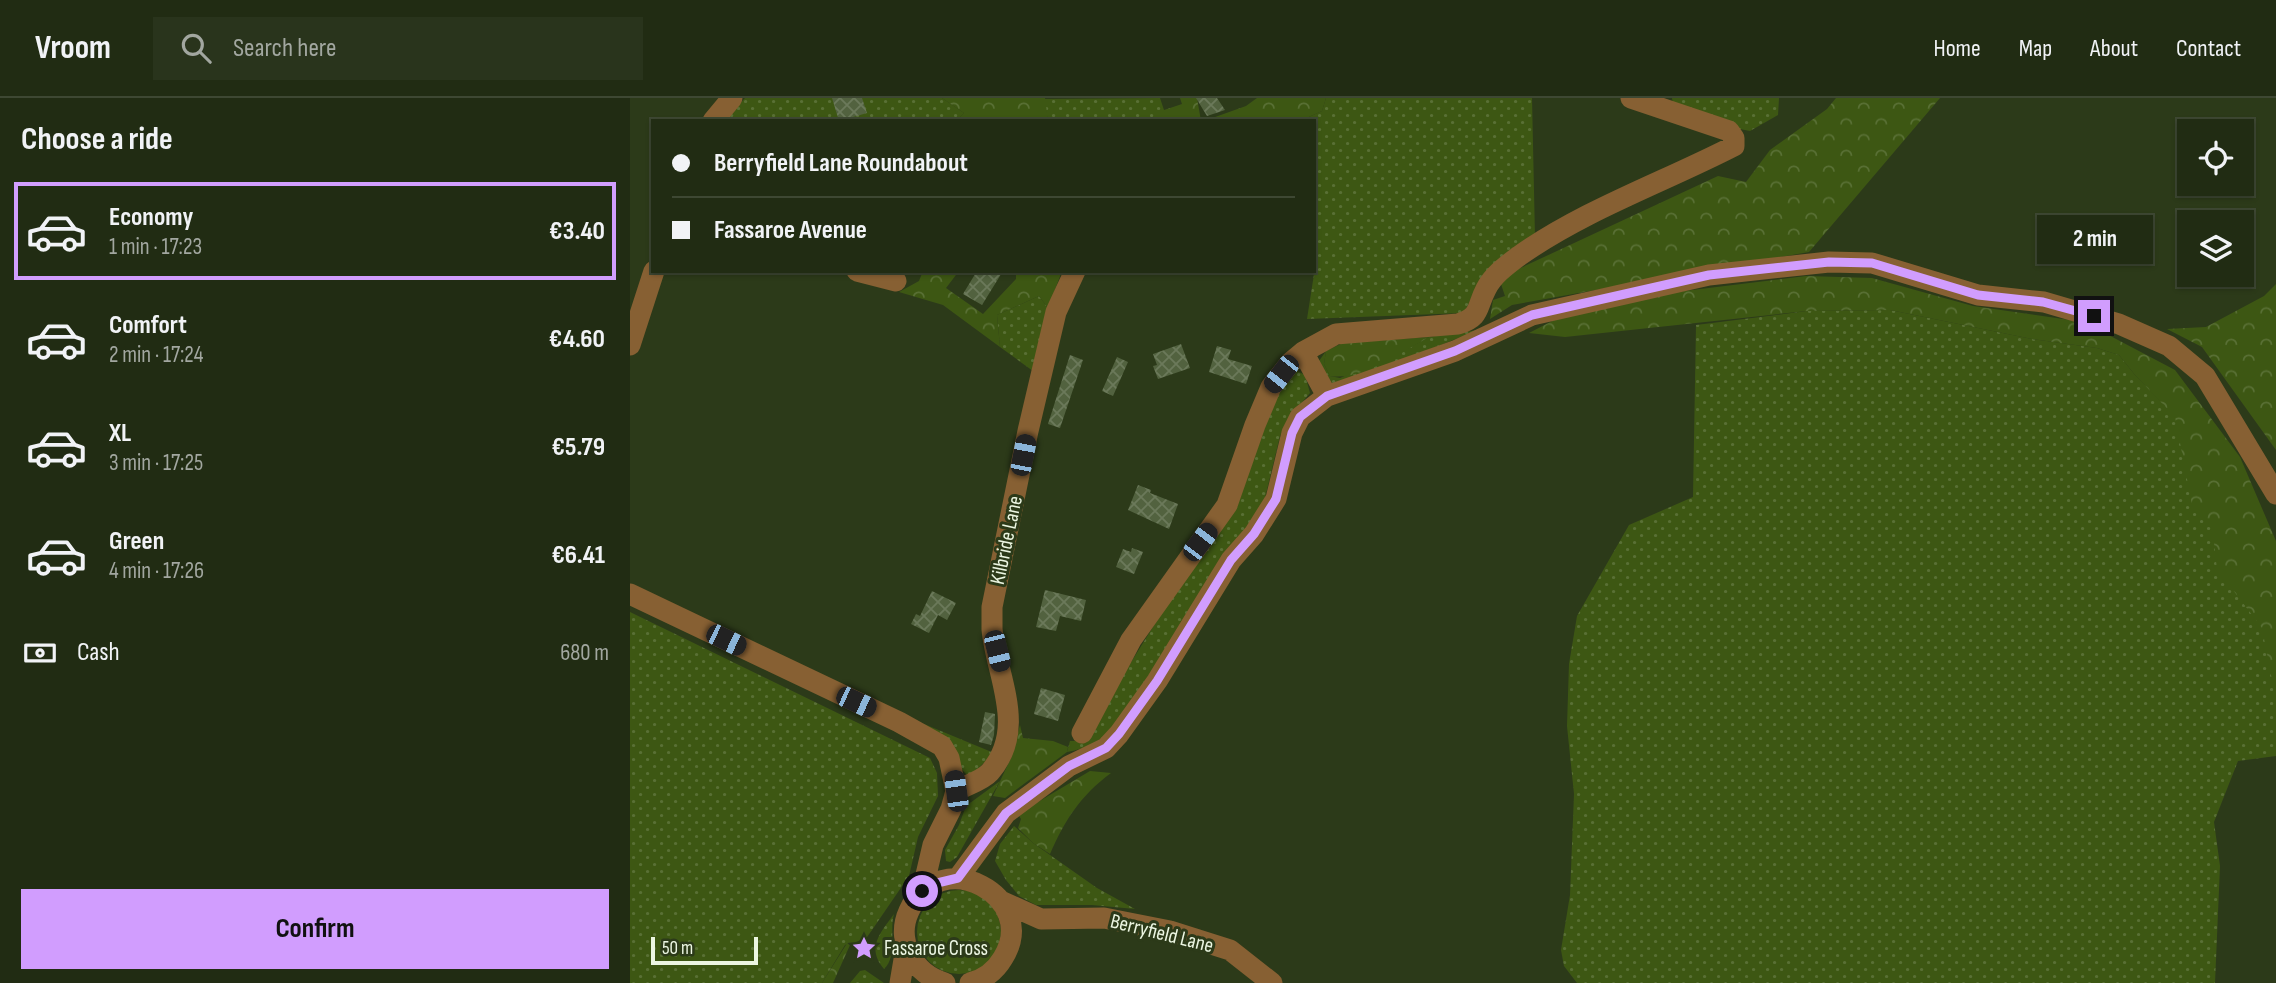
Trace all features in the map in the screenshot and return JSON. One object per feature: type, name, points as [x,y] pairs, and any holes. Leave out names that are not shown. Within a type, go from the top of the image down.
[{"type":"street","points":[[715,119],[732,98]]},
{"type":"street","points":[[1082,733],[1131,640],[1227,505],[1271,387],[1291,362],[1303,352],[1336,334],[1458,324],[1470,320],[1476,315],[1485,290],[1498,273],[1520,255],[1579,221],[1734,146],[1734,138],[1729,131],[1631,98]]},
{"type":"street","points":[[922,891],[952,879],[1006,813],[1069,766],[1106,748],[1119,734],[1157,681],[1231,560],[1254,534],[1276,499],[1292,433],[1300,417],[1327,396],[1455,351],[1532,315],[1709,275],[1829,262],[1872,263],[1978,295],[2043,302],[2119,324],[2169,346],[2205,376],[2276,494]]},
{"type":"street","points":[[630,345],[653,273]]},
{"type":"street","points":[[865,273],[896,281]]},
{"type":"street","name":"Kilbride Lane","points":[[956,791],[988,775],[1000,756],[1008,730],[1007,692],[992,631],[992,607],[1028,431],[1056,312],[1074,273]]},
{"type":"street","points":[[1303,352],[1327,396]]},
{"type":"street","points":[[630,594],[899,722],[942,746],[949,758],[956,791],[951,809],[933,845],[922,891],[912,903],[906,917],[906,948],[900,983]]},
{"type":"street","points":[[984,841],[994,894],[1009,917],[1011,935],[1007,953]]},
{"type":"street","points":[[930,859],[952,879]]},
{"type":"street","name":"Berryfield Lane","points":[[952,879],[973,880],[1041,919],[1104,918],[1170,931],[1230,950],[1272,983]]},
{"type":"street","points":[[970,983],[988,976],[1041,919]]},
{"type":"street","points":[[906,948],[914,963],[927,975],[945,983]]},
{"type":"green space","points":[[745,98],[942,98],[964,113],[958,119],[726,119]]},
{"type":"green space","points":[[942,98],[1045,98],[1048,119],[958,119],[964,113]]},
{"type":"green space","points":[[1160,98],[1164,119],[1048,119],[1044,99]]},
{"type":"green space","points":[[1180,98],[1197,98],[1201,119],[1164,119],[1164,110],[1182,104]]},
{"type":"green space","points":[[1257,98],[1326,98],[1322,111],[1304,119],[1210,119],[1246,106]]},
{"type":"green space","points":[[1326,98],[1532,98],[1535,238],[1478,285],[1464,313],[1307,319],[1317,255],[1316,119],[1304,119],[1322,111]]},
{"type":"green space","points":[[1672,98],[1779,98],[1778,115],[1750,131],[1735,128],[1673,104]]},
{"type":"green space","points":[[1836,98],[1940,98],[1809,252],[1512,305],[1490,319],[1493,300],[1505,296],[1499,278],[1718,176],[1746,182],[1770,150],[1827,109]]},
{"type":"green space","points":[[922,273],[957,273],[946,288],[983,314],[1016,279],[1016,273],[1061,273],[1048,308],[1039,296],[997,315],[1000,347],[943,305],[899,292],[919,281]]},
{"type":"green space","points":[[1806,276],[1872,278],[1973,306],[2070,320],[2099,330],[2175,370],[2240,457],[2276,541],[2276,701],[2262,628],[2217,569],[2212,525],[2192,505],[2175,417],[2119,355],[2097,348],[2032,339],[1890,310],[1807,311],[1565,337],[1529,333],[1560,317],[1668,293]]},
{"type":"green space","points":[[2276,284],[2276,450],[2202,347],[2167,329],[2206,327],[2264,296]]},
{"type":"green space","points":[[1039,296],[1048,308],[1033,371],[1000,347],[997,315]]},
{"type":"green space","points":[[1890,310],[2032,339],[2097,348],[2119,355],[2175,416],[2276,573],[2276,756],[2238,761],[2214,822],[2220,866],[2215,983],[1577,983],[1564,966],[1561,950],[1570,895],[1574,794],[1567,726],[1569,664],[1577,616],[1629,525],[1693,497],[1696,325],[1807,311]]},
{"type":"green space","points":[[1478,330],[1333,385],[1319,361],[1326,351],[1324,364],[1330,376],[1340,378],[1429,337]]},
{"type":"green space","points":[[1429,337],[1381,364],[1355,374],[1330,376],[1324,364],[1326,351],[1343,343]]},
{"type":"green space","points":[[1297,371],[1305,375],[1310,393],[1287,420],[1280,436],[1265,498],[1253,519],[1115,727],[1093,744],[1067,752],[1070,741],[1082,741],[1171,598],[1274,401]]},
{"type":"green space","points":[[630,612],[930,758],[937,773],[938,796],[918,837],[909,876],[872,930],[845,945],[822,983],[630,983]]},
{"type":"green space","points":[[924,724],[994,753],[971,775],[966,774],[923,727]]},
{"type":"green space","points":[[1020,725],[1023,738],[1053,741],[1068,747],[1067,752],[1005,798],[993,796],[1011,758]]},
{"type":"green space","points":[[1090,771],[1111,773],[1075,809],[1050,854],[1033,843],[1018,828],[1021,819],[1018,814]]},
{"type":"green space","points":[[1000,781],[957,857],[950,862],[946,861],[945,850],[966,806]]},
{"type":"green space","points":[[1014,826],[1033,843],[1097,888],[1135,909],[1092,905],[1036,905],[1019,896],[995,861],[1000,844]]},
{"type":"green space","points":[[959,890],[975,893],[989,902],[998,916],[1001,932],[998,948],[989,962],[975,971],[959,974],[943,971],[929,962],[920,948],[917,932],[920,916],[929,902],[943,893]]},
{"type":"green space","points":[[894,914],[891,957],[884,969],[876,954],[877,941]]},
{"type":"green space","points":[[856,929],[872,930],[867,937],[850,945],[833,983],[822,983]]},
{"type":"green space","points":[[865,970],[884,983],[850,983],[860,971]]},
{"type":"building","points":[[832,98],[862,98],[867,113],[838,119]]},
{"type":"building","points":[[1196,98],[1217,98],[1225,110],[1207,116]]},
{"type":"building","points":[[976,273],[1002,273],[982,305],[963,294]]},
{"type":"building","points":[[1181,344],[1190,368],[1158,379],[1153,366],[1157,365],[1153,354]]},
{"type":"building","points":[[1217,346],[1231,350],[1228,359],[1252,366],[1246,384],[1209,372]]},
{"type":"building","points":[[1070,355],[1083,360],[1060,428],[1048,424]]},
{"type":"building","points":[[1117,357],[1128,362],[1113,396],[1102,391]]},
{"type":"building","points":[[1138,485],[1178,504],[1169,529],[1128,510]]},
{"type":"building","points":[[1132,548],[1143,552],[1134,574],[1116,567],[1123,549],[1131,552]]},
{"type":"building","points":[[1045,590],[1086,600],[1081,621],[1060,616],[1056,631],[1036,627]]},
{"type":"building","points":[[932,591],[956,603],[947,620],[938,615],[929,633],[911,624],[916,614],[920,616]]},
{"type":"building","points":[[1041,688],[1065,695],[1058,721],[1034,714]]},
{"type":"building","points":[[985,712],[995,714],[991,745],[979,742]]},
{"type":"place","name":"Fassaroe Cross","points":[[864,948]]},
{"type":"route","points":[[922,891],[946,879],[958,878],[1006,813],[1069,766],[1106,748],[1119,734],[1157,681],[1231,560],[1267,516],[1276,499],[1292,433],[1300,417],[1327,396],[1455,351],[1532,315],[1709,275],[1829,262],[1872,263],[1978,295],[2043,302],[2094,316]]}]
